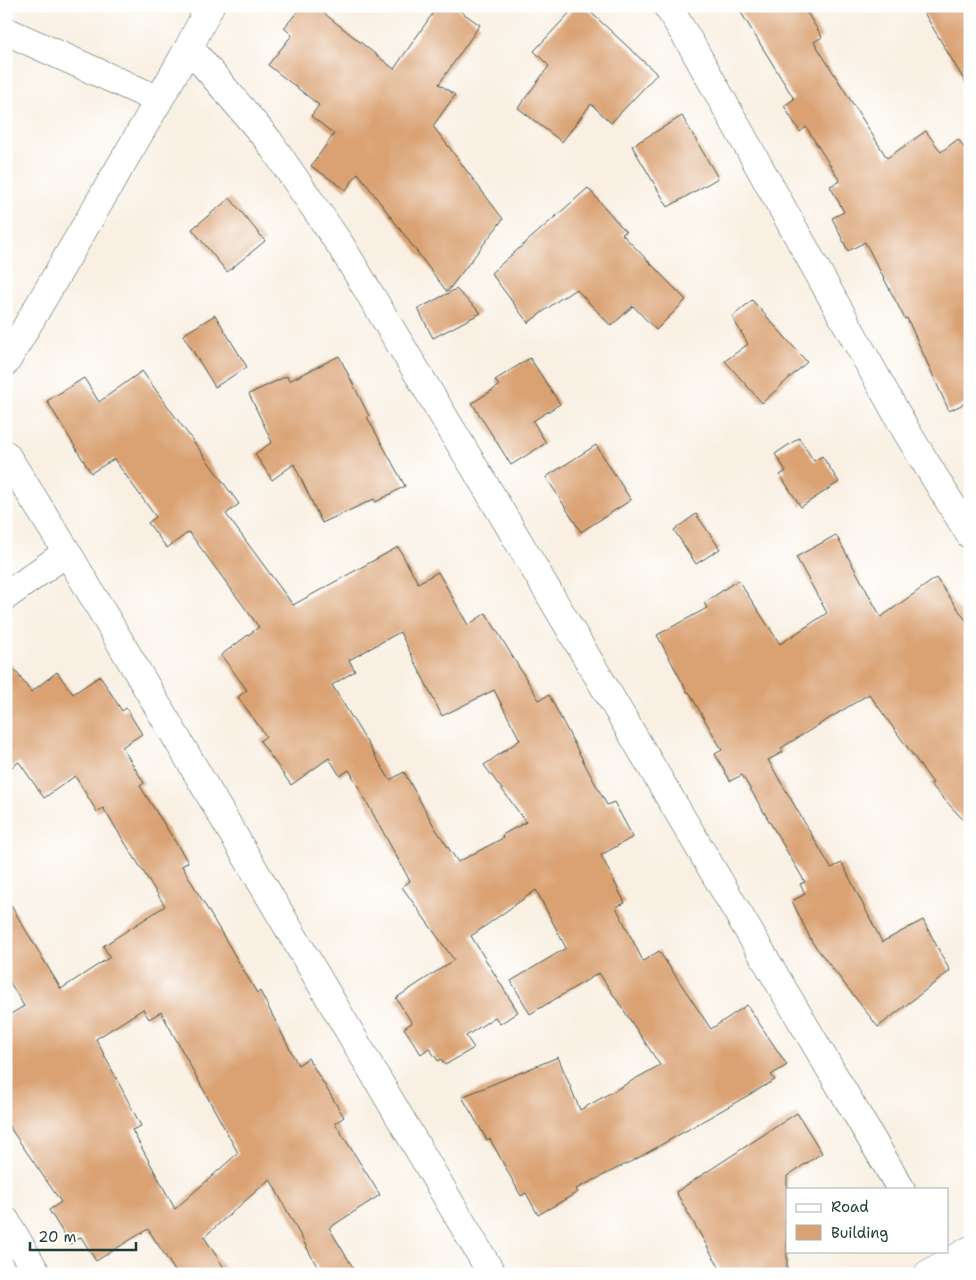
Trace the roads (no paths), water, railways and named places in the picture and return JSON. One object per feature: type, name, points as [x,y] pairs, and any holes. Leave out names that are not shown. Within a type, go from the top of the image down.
[{"type":"street","points":[[6,362],[159,100],[210,6]]},
{"type":"street","points":[[667,6],[692,46],[908,434],[970,535]]},
{"type":"street","points":[[6,31],[159,100]]},
{"type":"street","points":[[189,47],[268,140],[341,246],[488,490],[900,1188]]},
{"type":"street","points":[[6,455],[67,552],[492,1274]]},
{"type":"street","points":[[6,596],[67,552]]},
{"type":"street","points":[[6,1221],[37,1274]]},
{"type":"street","points":[[937,1263],[970,1250]]}]
